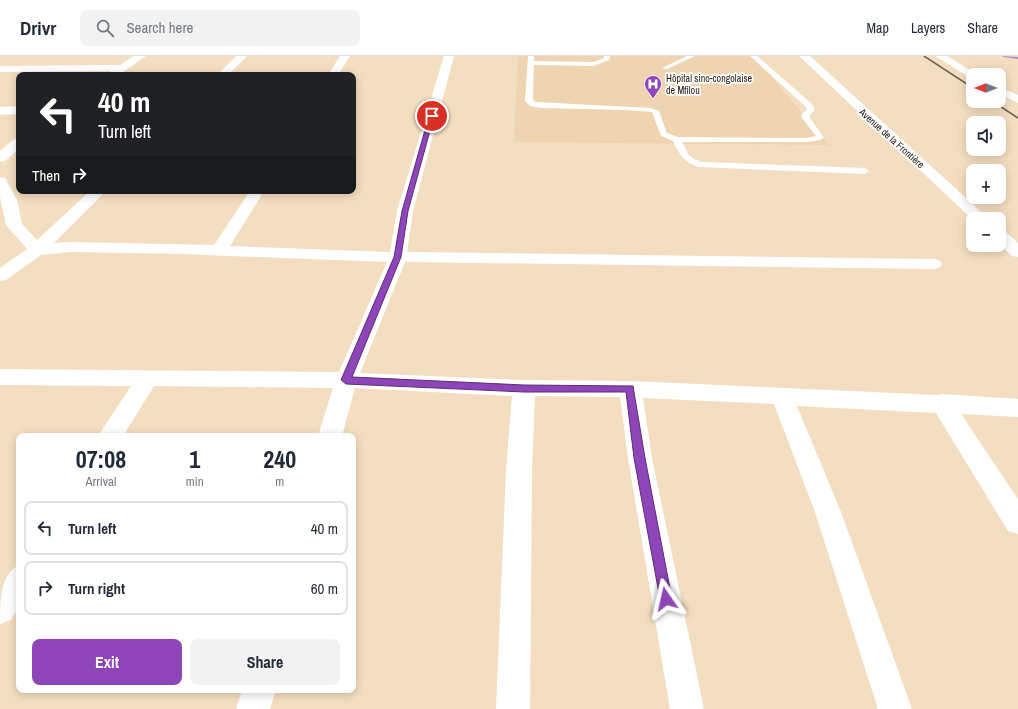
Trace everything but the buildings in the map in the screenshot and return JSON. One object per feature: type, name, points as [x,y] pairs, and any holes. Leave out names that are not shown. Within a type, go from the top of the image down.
[{"type":"street","points":[[116,72],[141,56]]},
{"type":"street","points":[[225,72],[242,56]]},
{"type":"street","points":[[335,72],[345,56]]},
{"type":"street","points":[[331,433],[346,380],[398,257],[405,211],[449,56]]},
{"type":"street","name":"Avenue de la Frontière","points":[[804,56],[973,212]]},
{"type":"street","points":[[940,56],[966,71]]},
{"type":"street","points":[[0,69],[122,68]]},
{"type":"street","points":[[1006,94],[1018,100]]},
{"type":"street","points":[[0,111],[16,110]]},
{"type":"street","points":[[0,158],[16,145]]},
{"type":"street","points":[[0,181],[9,200],[7,226],[24,237],[37,250],[72,247],[219,250],[398,257],[933,264]]},
{"type":"street","points":[[0,276],[37,250],[96,194]]},
{"type":"street","points":[[219,250],[255,194]]},
{"type":"street","points":[[1006,241],[1018,252]]},
{"type":"street","points":[[0,377],[346,380],[524,388],[630,389],[942,403],[1018,408]]},
{"type":"street","points":[[112,433],[148,378]]},
{"type":"street","points":[[513,709],[519,479],[524,388]]},
{"type":"street","points":[[630,389],[640,458],[687,709]]},
{"type":"street","points":[[782,396],[828,512],[894,709]]},
{"type":"street","points":[[942,403],[1018,522]]},
{"type":"street","points":[[0,609],[16,584]]},
{"type":"street","points":[[253,709],[257,693]]},
{"type":"lane","points":[[607,56],[607,59],[594,64],[531,59],[529,101],[541,106],[651,110],[655,112],[664,134],[676,138],[806,140],[820,138],[806,118],[805,115],[811,110],[809,106],[753,56]]},
{"type":"lane","points":[[665,68],[692,56]]},
{"type":"lane","points":[[676,138],[685,158],[692,163],[701,165],[865,171]]},
{"type":"shaded area","name":"Hôpital sino-congolaise de Mfilou","points":[[518,56],[754,56],[829,145],[514,142]]},
{"type":"waterway","points":[[1004,56],[1018,58]]},
{"type":"railway","points":[[924,56],[966,83]]},
{"type":"railway","points":[[1003,108],[1018,118]]},
{"type":"place","name":"Hôpital sino-congolaise de Mfilou","points":[[653,99]]},
{"type":"route","points":[[432,116],[405,211],[398,257],[346,380],[524,388],[630,389],[640,458],[666,599]]}]
